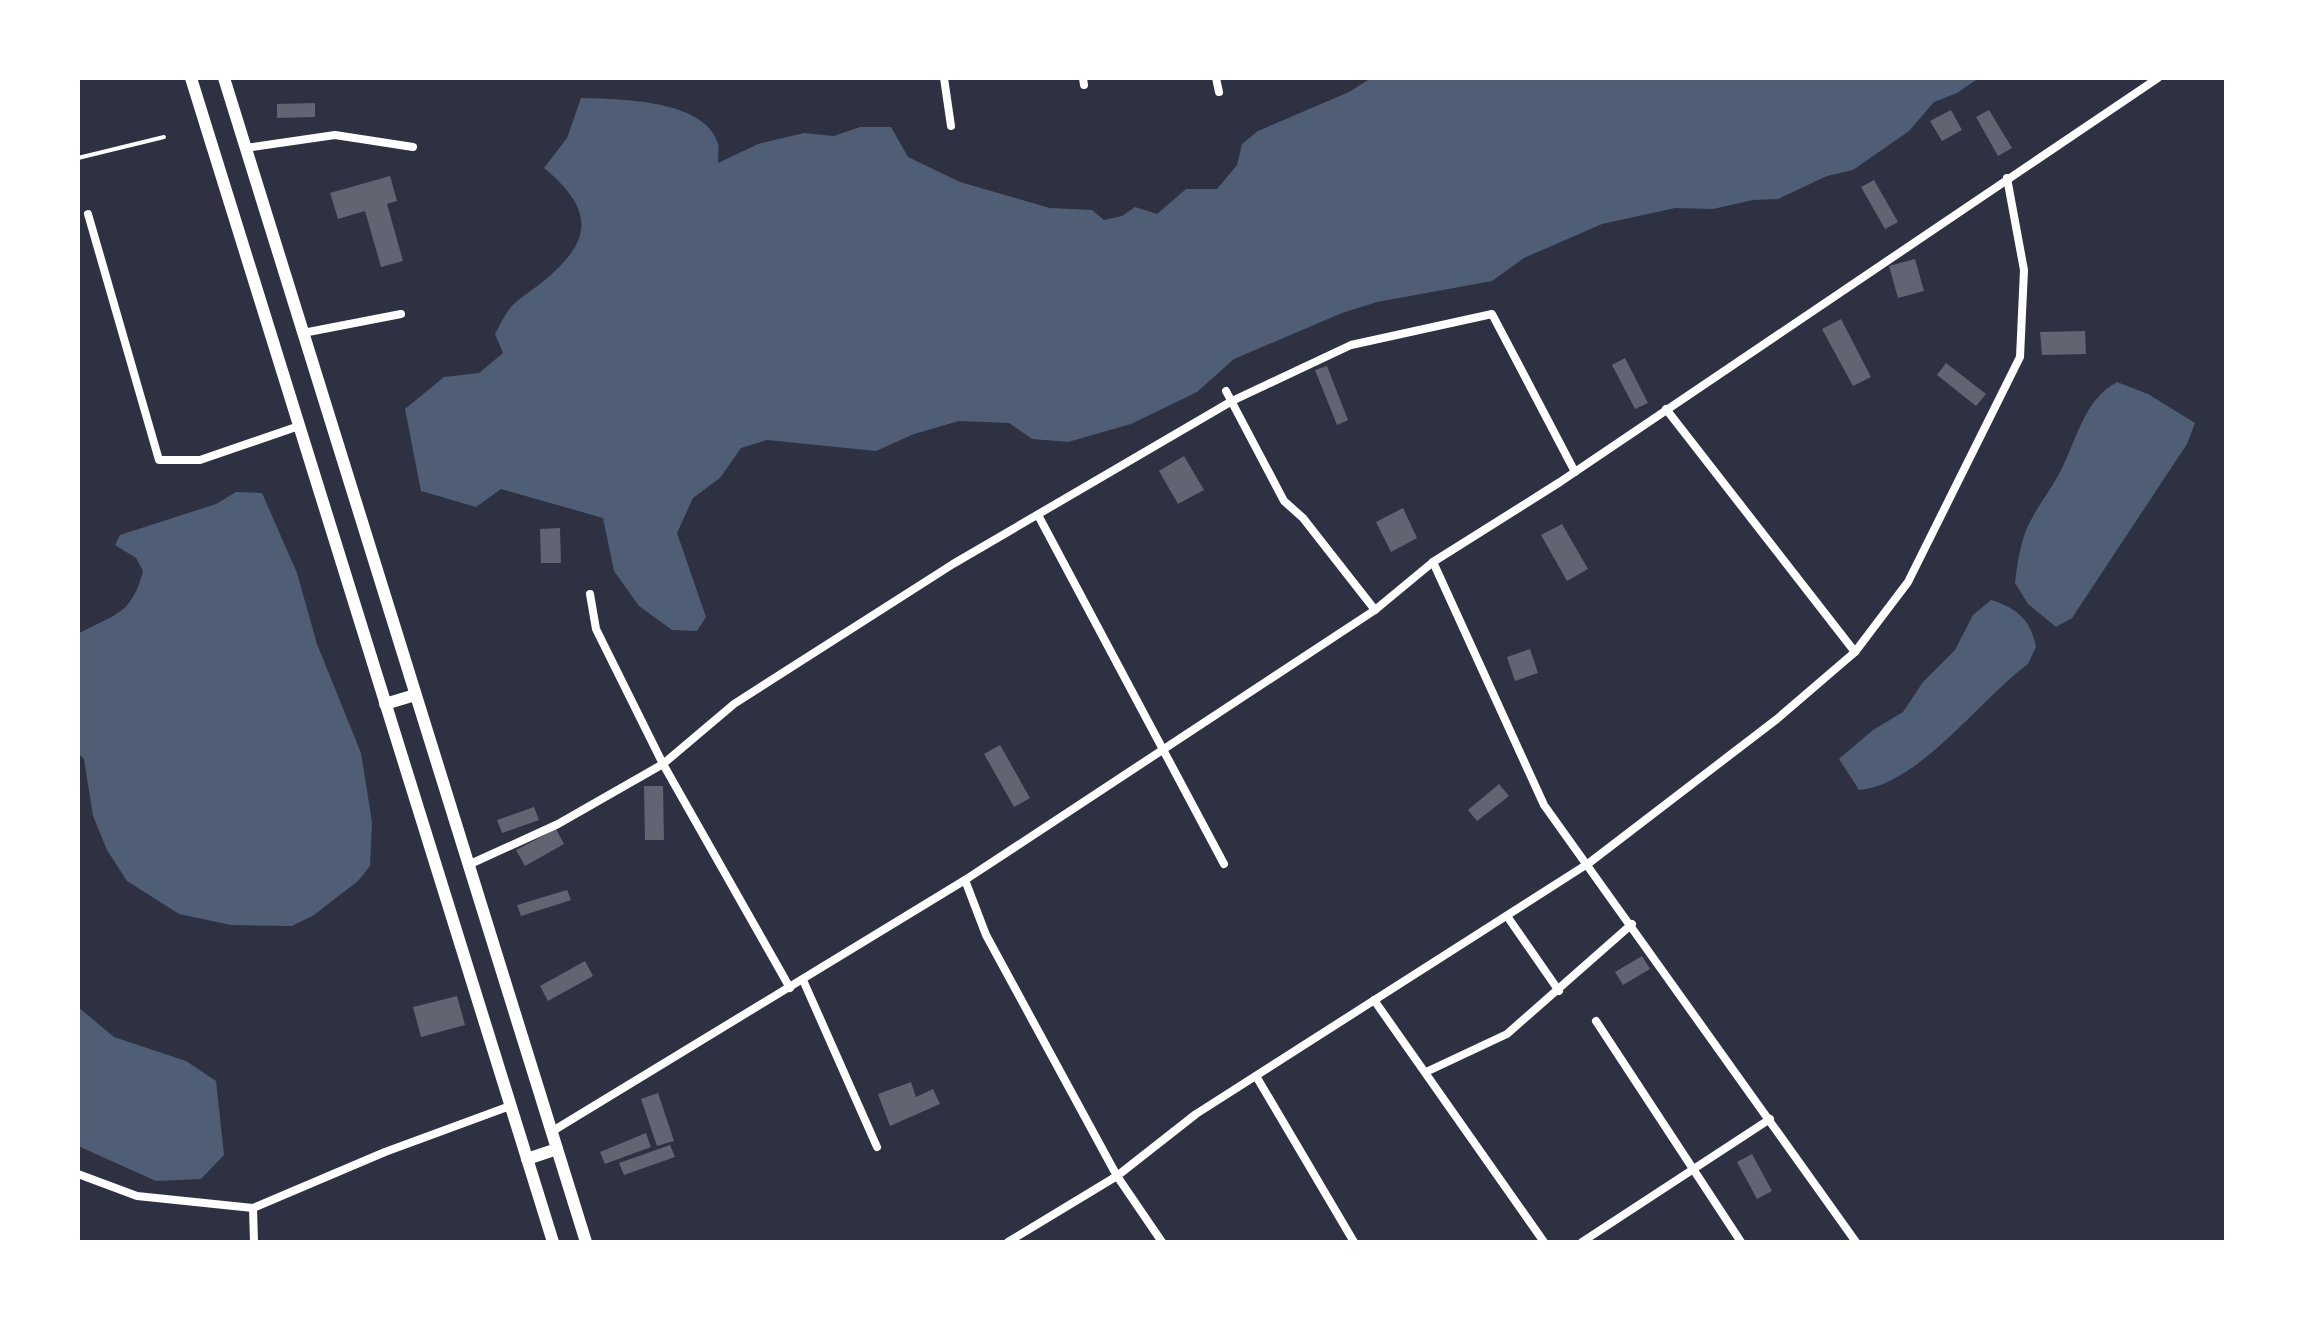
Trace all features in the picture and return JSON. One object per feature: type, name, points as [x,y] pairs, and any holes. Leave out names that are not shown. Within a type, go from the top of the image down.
[{"type":"main road","points":[[191,78],[553,1242]]},
{"type":"main road","points":[[224,78],[586,1242]]},
{"type":"main road","points":[[385,704],[415,695]]},
{"type":"main road","points":[[527,1159],[557,1149]]},
{"type":"street","points":[[944,78],[951,126]]},
{"type":"street","points":[[1216,78],[1219,92]]},
{"type":"street","points":[[551,1132],[965,880],[1375,610],[1433,562],[1575,472],[2158,78]]},
{"type":"street","points":[[246,148],[335,135],[378,138],[413,147]]},
{"type":"street","points":[[1008,1242],[1117,1176],[1196,1114],[1589,863],[1777,719],[1855,652],[1908,582],[2020,357],[2024,270],[2007,178]]},
{"type":"street","points":[[88,214],[159,460],[200,460],[299,426]]},
{"type":"street","points":[[303,333],[401,314]]},
{"type":"street","points":[[468,865],[558,824],[663,764],[734,704],[953,564],[1232,401],[1351,345],[1492,314],[1575,472]]},
{"type":"street","points":[[1226,391],[1284,501],[1303,518],[1375,610]]},
{"type":"street","points":[[1666,409],[1855,652]]},
{"type":"street","points":[[1038,515],[1224,864]]},
{"type":"street","points":[[1433,562],[1544,805],[1589,863],[1856,1242]]},
{"type":"street","points":[[590,594],[596,629],[663,764],[790,988]]},
{"type":"street","points":[[965,880],[986,935],[1117,1176],[1162,1242]]},
{"type":"street","points":[[1507,916],[1559,991]]},
{"type":"street","points":[[1426,1072],[1507,1034],[1632,924]]},
{"type":"street","points":[[803,980],[877,1147]]},
{"type":"street","points":[[1374,1000],[1544,1242]]},
{"type":"street","points":[[1596,1021],[1741,1242]]},
{"type":"street","points":[[1256,1076],[1354,1242]]},
{"type":"street","points":[[78,1174],[137,1196],[253,1208],[385,1152],[510,1106]]},
{"type":"street","points":[[1582,1242],[1770,1119]]},
{"type":"street","points":[[253,1208],[254,1242]]},
{"type":"lane","points":[[78,158],[164,137]]},
{"type":"water","points":[[1371,78],[1979,78],[1957,93],[1934,102],[1909,131],[1853,170],[1827,176],[1778,199],[1753,200],[1713,209],[1675,208],[1602,224],[1524,258],[1492,281],[1377,302],[1342,313],[1234,359],[1197,392],[1131,424],[1068,442],[1032,439],[1009,423],[959,421],[914,434],[876,451],[767,440],[741,448],[720,478],[693,498],[677,533],[706,617],[697,631],[672,630],[639,606],[614,571],[603,518],[501,489],[476,507],[421,491],[405,409],[444,377],[479,373],[503,353],[495,334],[507,313],[562,264],[580,236],[579,210],[571,196],[544,168],[567,138],[581,98],[658,104],[697,118],[710,129],[718,144],[718,163],[758,144],[804,133],[834,136],[860,127],[891,127],[908,157],[960,182],[1050,208],[1092,210],[1104,220],[1122,216],[1135,207],[1157,214],[1186,189],[1217,189],[1237,165],[1242,144],[1258,131],[1349,92]]},
{"type":"water","points":[[2117,382],[2148,394],[2195,423],[2187,444],[2072,618],[2056,627],[2028,604],[2015,583],[2021,548],[2030,521],[2059,474],[2088,411],[2105,390]]},
{"type":"water","points":[[236,492],[262,493],[297,573],[317,644],[361,753],[372,822],[370,866],[358,881],[314,915],[292,926],[231,925],[179,914],[127,881],[107,850],[93,816],[84,759],[78,753],[78,634],[126,606],[143,571],[136,558],[115,545],[120,535],[216,504]]},
{"type":"water","points":[[1991,600],[2015,611],[2031,629],[2036,647],[2028,664],[1926,757],[1882,785],[1859,790],[1839,759],[1873,730],[1903,712],[1923,682],[1955,650],[1973,615]]},
{"type":"water","points":[[78,1007],[114,1037],[186,1061],[216,1081],[224,1155],[201,1179],[156,1181],[78,1146]]},
{"type":"building","points":[[315,103],[315,117],[277,118],[277,104]]},
{"type":"building","points":[[1951,110],[1962,130],[1942,141],[1930,121]]},
{"type":"building","points":[[1989,110],[2012,148],[1998,156],[1976,117]]},
{"type":"building","points":[[390,176],[397,201],[387,204],[403,261],[381,267],[365,211],[338,219],[330,193]]},
{"type":"building","points":[[1874,180],[1898,222],[1885,229],[1861,187]]},
{"type":"building","points":[[1915,259],[1924,291],[1898,298],[1889,266]]},
{"type":"building","points":[[1841,319],[1871,377],[1853,386],[1822,329]]},
{"type":"building","points":[[2085,331],[2086,354],[2042,355],[2040,332]]},
{"type":"building","points":[[1625,358],[1648,403],[1635,409],[1612,365]]},
{"type":"building","points":[[1946,363],[1986,394],[1976,406],[1937,375]]},
{"type":"building","points":[[1327,366],[1348,420],[1337,425],[1315,370]]},
{"type":"building","points":[[1184,456],[1204,490],[1178,504],[1159,471]]},
{"type":"building","points":[[1403,508],[1417,538],[1391,552],[1376,522]]},
{"type":"building","points":[[1562,524],[1588,569],[1567,581],[1541,535]]},
{"type":"building","points":[[560,528],[561,563],[541,563],[540,529]]},
{"type":"building","points":[[1530,649],[1538,673],[1515,681],[1507,657]]},
{"type":"building","points":[[1000,745],[1030,798],[1014,807],[984,754]]},
{"type":"building","points":[[1499,784],[1509,796],[1477,821],[1468,810]]},
{"type":"building","points":[[644,786],[663,786],[664,840],[645,840]]},
{"type":"building","points":[[534,807],[539,820],[502,833],[497,820]]},
{"type":"building","points":[[556,829],[564,844],[525,866],[516,850]]},
{"type":"building","points":[[567,890],[571,900],[521,916],[517,905]]},
{"type":"building","points":[[1642,956],[1650,969],[1623,985],[1615,972]]},
{"type":"building","points":[[585,961],[593,976],[548,1001],[540,986]]},
{"type":"building","points":[[457,996],[465,1025],[421,1037],[413,1007]]},
{"type":"building","points":[[911,1082],[916,1097],[933,1089],[940,1104],[890,1126],[878,1094]]},
{"type":"building","points":[[658,1093],[674,1141],[657,1146],[641,1099]]},
{"type":"building","points":[[646,1133],[651,1147],[605,1164],[600,1152]]},
{"type":"building","points":[[670,1145],[675,1157],[624,1175],[619,1163]]},
{"type":"building","points":[[1752,1154],[1772,1191],[1757,1199],[1737,1162]]}]
